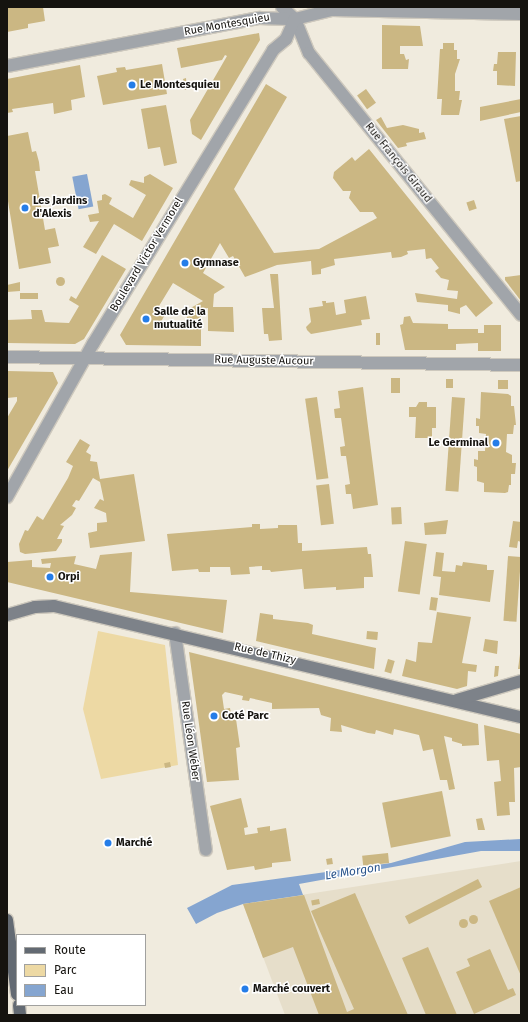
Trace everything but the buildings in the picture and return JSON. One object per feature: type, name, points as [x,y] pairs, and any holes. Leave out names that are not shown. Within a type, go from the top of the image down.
[{"type":"main road","name":"Rue de Thizy","points":[[7,615],[35,607],[54,606],[457,700],[471,706],[521,717]]},
{"type":"main road","points":[[457,700],[521,681]]},
{"type":"main road","points":[[7,920],[16,987]]},
{"type":"street","name":"Rue François Giraud","points":[[282,7],[295,18],[308,53],[521,315]]},
{"type":"street","name":"Rue Montesquieu","points":[[7,66],[271,16],[295,18],[332,10],[521,14]]},
{"type":"street","name":"Boulevard Victor Vermorel","points":[[7,497],[85,358],[272,50],[286,39],[295,18]]},
{"type":"street","name":"Rue Auguste Aucour","points":[[7,357],[521,365]]},
{"type":"street","name":"Rue Léon Wéber","points":[[175,633],[206,850]]},
{"type":"shaded area","points":[[521,861],[521,1015],[285,1015],[243,904]]},
{"type":"green space","points":[[98,631],[165,645],[178,765],[101,779],[83,709]]},
{"type":"water","points":[[87,174],[93,206],[79,209],[72,177]]},
{"type":"water","name":"Le Morgon","points":[[521,839],[521,851],[481,851],[299,884],[303,895],[243,904],[217,913],[196,924],[187,908],[232,885],[391,863],[465,842]]},
{"type":"place","name":"Le Montesquieu","points":[[132,85]]},
{"type":"place","name":"Les Jardins d'Alexis","points":[[25,208]]},
{"type":"place","name":"Gymnase","points":[[185,263]]},
{"type":"place","name":"Salle de la mutualité","points":[[146,319]]},
{"type":"place","name":"Le Germinal","points":[[496,443]]},
{"type":"place","name":"Orpi","points":[[50,577]]},
{"type":"place","name":"Coté Parc","points":[[214,716]]},
{"type":"place","name":"Marché","points":[[108,843]]},
{"type":"place","name":"Marché couvert","points":[[245,989]]}]
